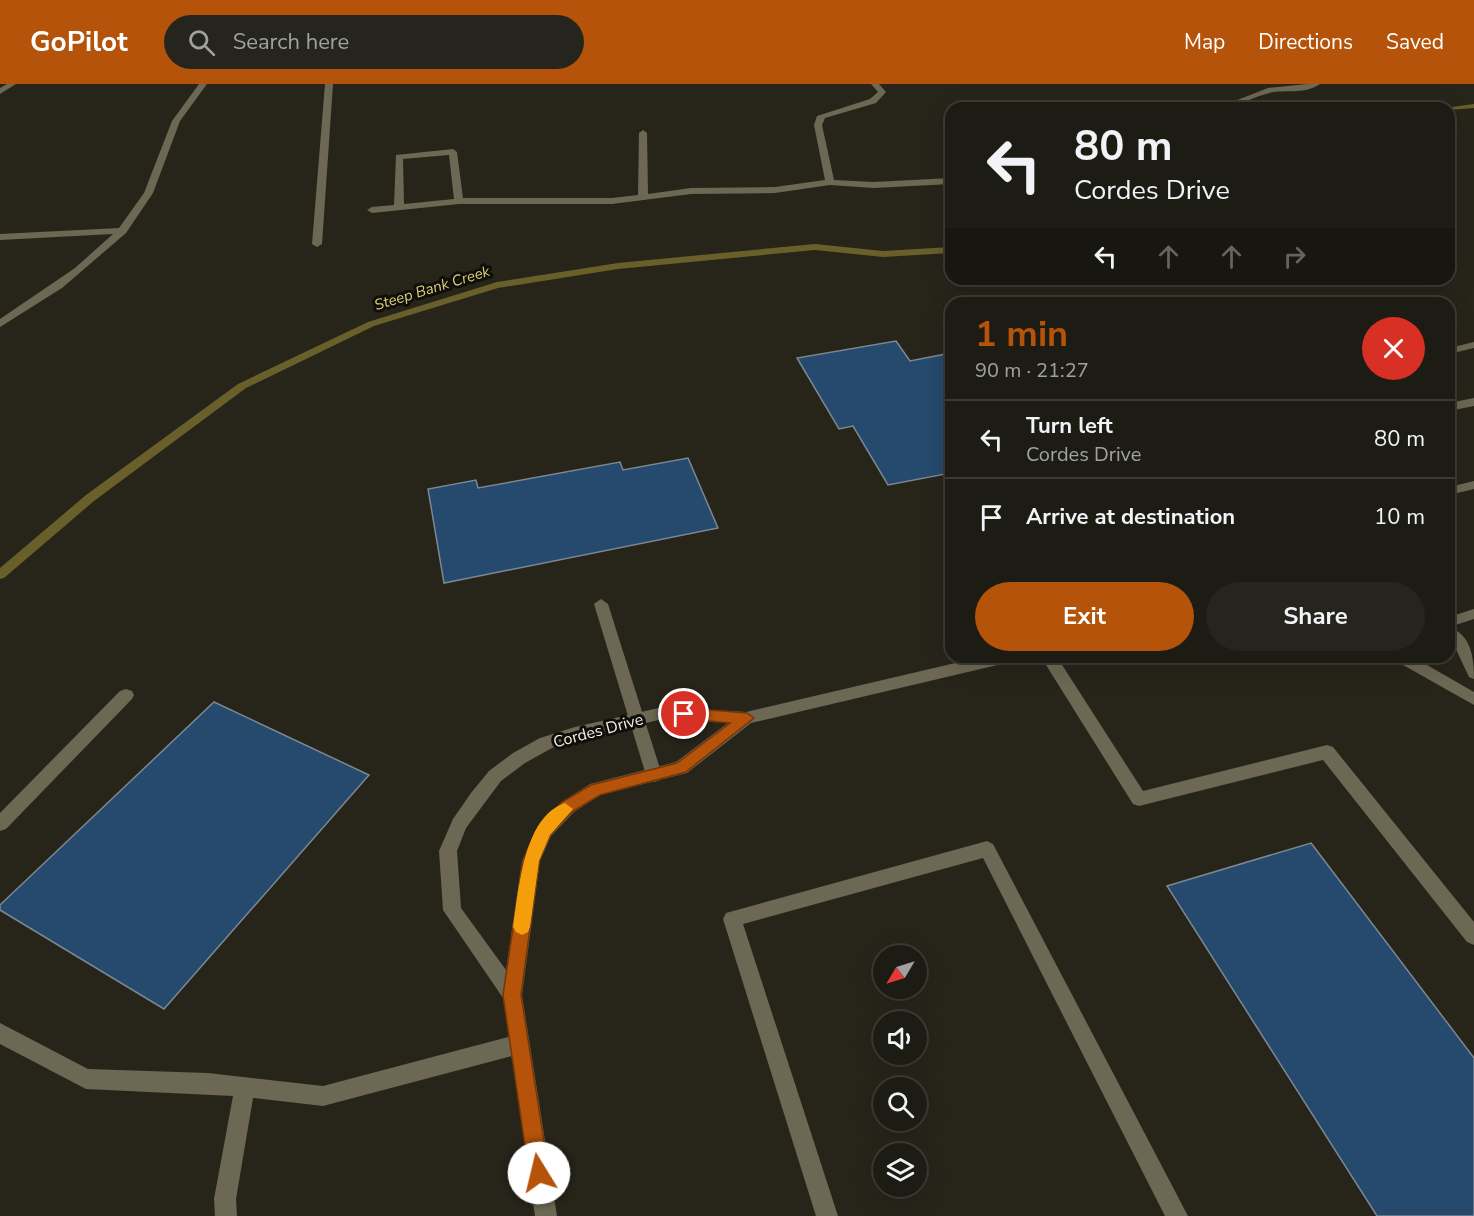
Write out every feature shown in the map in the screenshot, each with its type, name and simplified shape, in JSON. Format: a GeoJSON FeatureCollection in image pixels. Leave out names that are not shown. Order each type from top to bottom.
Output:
{"type":"FeatureCollection","features":[{"type":"Feature","properties":{"kind":"street"},"geometry":{"type":"LineString","coordinates":[[0,92],[12,84]]}},
{"type":"Feature","properties":{"kind":"street"},"geometry":{"type":"LineString","coordinates":[[317,244],[329,84]]}},
{"type":"Feature","properties":{"kind":"street"},"geometry":{"type":"LineString","coordinates":[[830,182],[818,126],[821,116],[873,101],[882,92],[875,84]]}},
{"type":"Feature","properties":{"kind":"street"},"geometry":{"type":"LineString","coordinates":[[1238,102],[1271,90],[1302,89],[1316,84]]}},
{"type":"Feature","properties":{"kind":"street"},"geometry":{"type":"LineString","coordinates":[[0,324],[66,279],[123,231],[143,204],[176,122],[204,85]]}},
{"type":"Feature","properties":{"kind":"street"},"geometry":{"type":"LineString","coordinates":[[643,133],[643,197]]}},
{"type":"Feature","properties":{"kind":"street"},"geometry":{"type":"LineString","coordinates":[[399,207],[399,157],[453,152],[459,201]]}},
{"type":"Feature","properties":{"kind":"street"},"geometry":{"type":"LineString","coordinates":[[372,210],[459,201],[612,201],[691,191],[775,190],[830,182],[874,185],[945,181]]}},
{"type":"Feature","properties":{"kind":"street"},"geometry":{"type":"LineString","coordinates":[[0,237],[123,231]]}},
{"type":"Feature","properties":{"kind":"street"},"geometry":{"type":"LineString","coordinates":[[1455,350],[1474,345]]}},
{"type":"Feature","properties":{"kind":"street"},"geometry":{"type":"LineString","coordinates":[[1455,406],[1474,402]]}},
{"type":"Feature","properties":{"kind":"street"},"geometry":{"type":"LineString","coordinates":[[1455,489],[1474,485]]}},
{"type":"Feature","properties":{"kind":"street"},"geometry":{"type":"LineString","coordinates":[[601,604],[654,775]]}},
{"type":"Feature","properties":{"kind":"street"},"geometry":{"type":"LineString","coordinates":[[1455,620],[1474,614]]}},
{"type":"Feature","properties":{"kind":"street"},"geometry":{"type":"LineString","coordinates":[[1455,638],[1461,644],[1474,673]]}},
{"type":"Feature","properties":{"kind":"street","name":"Cordes Drive"},"geometry":{"type":"LineString","coordinates":[[512,995],[452,910],[448,851],[459,824],[495,776],[519,758],[546,743],[575,733],[663,713],[747,718],[981,663]]}},
{"type":"Feature","properties":{"kind":"street"},"geometry":{"type":"LineString","coordinates":[[1053,663],[1139,799],[1327,752],[1474,936]]}},
{"type":"Feature","properties":{"kind":"street"},"geometry":{"type":"LineString","coordinates":[[1411,663],[1474,699]]}},
{"type":"Feature","properties":{"kind":"street"},"geometry":{"type":"LineString","coordinates":[[0,824],[126,694]]}},
{"type":"Feature","properties":{"kind":"street","name":"Cordes Drive"},"geometry":{"type":"LineString","coordinates":[[546,1216],[512,995],[531,861],[544,831],[568,807],[596,789],[681,768],[747,718]]}},
{"type":"Feature","properties":{"kind":"street"},"geometry":{"type":"LineString","coordinates":[[827,1216],[732,919],[987,849],[1177,1216]]}},
{"type":"Feature","properties":{"kind":"street"},"geometry":{"type":"LineString","coordinates":[[0,1033],[86,1080],[245,1087],[323,1096],[519,1044]]}},
{"type":"Feature","properties":{"kind":"street"},"geometry":{"type":"LineString","coordinates":[[226,1216],[225,1199],[245,1087]]}},
{"type":"Feature","properties":{"kind":"building"},"geometry":{"type":"Polygon","coordinates":[[[896,341],[910,361],[945,354],[945,474],[888,485],[853,426],[839,429],[797,358],[896,341]]]}},
{"type":"Feature","properties":{"kind":"building"},"geometry":{"type":"Polygon","coordinates":[[[688,458],[718,528],[444,583],[428,489],[476,480],[478,488],[620,462],[623,470],[688,458]]]}},
{"type":"Feature","properties":{"kind":"building"},"geometry":{"type":"Polygon","coordinates":[[[214,702],[369,775],[164,1009],[0,910],[0,905],[214,702]]]}},
{"type":"Feature","properties":{"kind":"building"},"geometry":{"type":"Polygon","coordinates":[[[1311,843],[1474,1058],[1474,1216],[1377,1216],[1167,886],[1311,843]]]}},
{"type":"Feature","properties":{"kind":"waterway","name":"Steep Bank Creek"},"geometry":{"type":"LineString","coordinates":[[1455,108],[1474,106]]}},
{"type":"Feature","properties":{"kind":"waterway","name":"Steep Bank Creek"},"geometry":{"type":"LineString","coordinates":[[0,575],[90,498],[242,386],[371,324],[497,285],[618,266],[815,247],[883,254],[945,250]]}},
{"type":"Feature","properties":{"kind":"slow traffic"},"geometry":{"type":"LineString","coordinates":[[522,927],[531,861],[544,831],[565,809]]}},
{"type":"Feature","properties":{"kind":"route"},"geometry":{"type":"LineString","coordinates":[[539,1173],[512,995],[531,861],[544,831],[568,807],[596,789],[681,768],[747,718],[684,714]]}}]}
